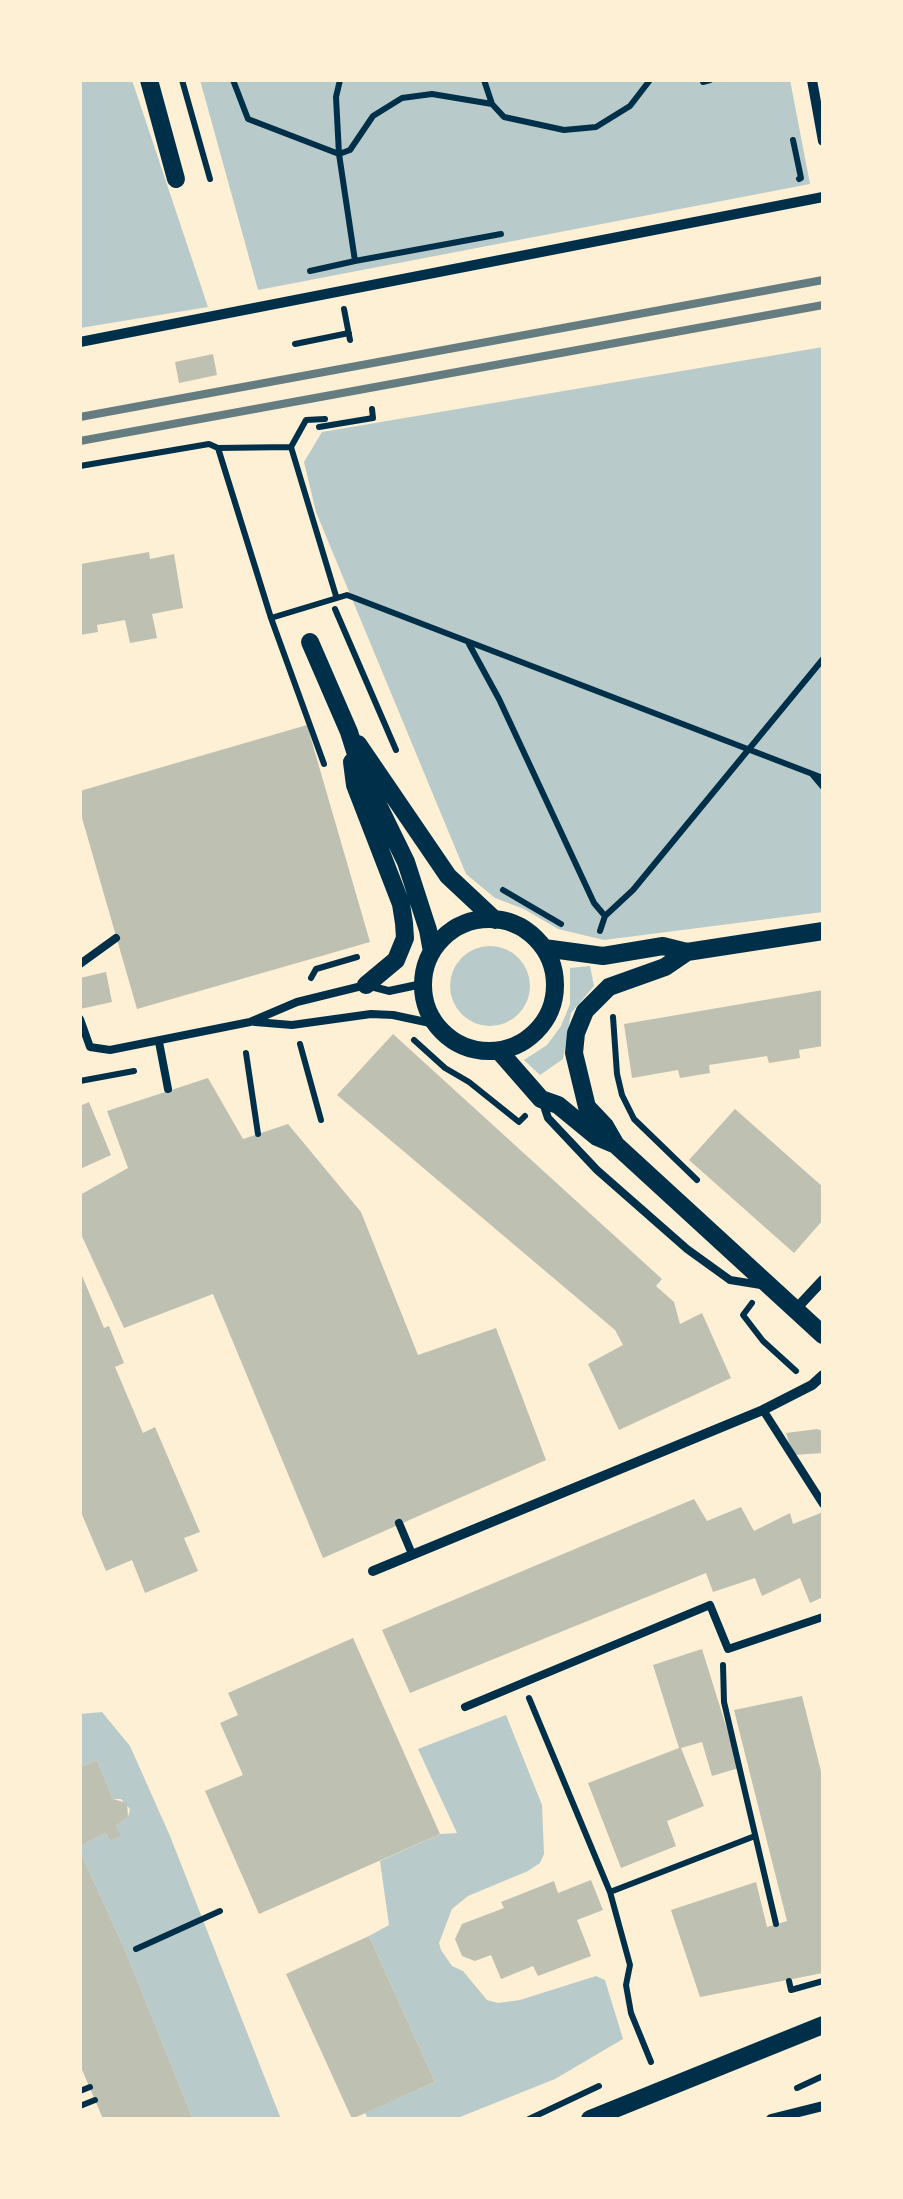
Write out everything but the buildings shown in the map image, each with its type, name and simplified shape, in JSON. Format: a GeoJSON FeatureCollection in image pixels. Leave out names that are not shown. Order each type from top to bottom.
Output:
{"type":"FeatureCollection","features":[{"type":"Feature","properties":{"kind":"street"},"geometry":{"type":"LineString","coordinates":[[149,80],[176,180]]}},
{"type":"Feature","properties":{"kind":"street"},"geometry":{"type":"LineString","coordinates":[[812,80],[823,140]]}},
{"type":"Feature","properties":{"kind":"street"},"geometry":{"type":"LineString","coordinates":[[80,342],[823,197]]}},
{"type":"Feature","properties":{"kind":"street"},"geometry":{"type":"LineString","coordinates":[[310,642],[361,770],[406,862],[432,952]]}},
{"type":"Feature","properties":{"kind":"street"},"geometry":{"type":"LineString","coordinates":[[349,732],[448,876],[495,920]]}},
{"type":"Feature","properties":{"kind":"street"},"geometry":{"type":"LineString","coordinates":[[349,732],[355,785],[396,890],[404,923],[405,938],[396,960],[366,985]]}},
{"type":"Feature","properties":{"kind":"street"},"geometry":{"type":"LineString","coordinates":[[495,920],[521,928],[544,948],[555,982],[548,1015],[532,1035],[499,1051],[462,1046],[435,1024],[422,984],[432,952],[456,928],[495,920]]}},
{"type":"Feature","properties":{"kind":"street"},"geometry":{"type":"LineString","coordinates":[[544,948],[602,956],[664,946],[687,952],[823,931]]}},
{"type":"Feature","properties":{"kind":"street"},"geometry":{"type":"LineString","coordinates":[[687,952],[664,967],[609,988],[584,1010],[574,1053],[581,1091],[587,1106],[606,1126],[616,1145],[823,1336]]}},
{"type":"Feature","properties":{"kind":"street"},"geometry":{"type":"LineString","coordinates":[[499,1051],[541,1099],[558,1105],[597,1138],[616,1145]]}},
{"type":"Feature","properties":{"kind":"street"},"geometry":{"type":"LineString","coordinates":[[795,1310],[823,1280]]}},
{"type":"Feature","properties":{"kind":"street"},"geometry":{"type":"LineString","coordinates":[[373,1571],[763,1410],[812,1385],[823,1375]]}},
{"type":"Feature","properties":{"kind":"street"},"geometry":{"type":"LineString","coordinates":[[590,2119],[823,2025]]}},
{"type":"Feature","properties":{"kind":"street"},"geometry":{"type":"LineString","coordinates":[[770,2119],[823,2106]]}},
{"type":"Feature","properties":{"kind":"lane"},"geometry":{"type":"LineString","coordinates":[[80,964],[116,938]]}},
{"type":"Feature","properties":{"kind":"lane"},"geometry":{"type":"LineString","coordinates":[[80,1019],[83,1041],[97,1050],[110,1050],[250,1022],[297,1002],[366,985],[389,991],[422,984]]}},
{"type":"Feature","properties":{"kind":"lane"},"geometry":{"type":"LineString","coordinates":[[250,1022],[292,1025],[393,1014],[435,1024]]}},
{"type":"Feature","properties":{"kind":"lane"},"geometry":{"type":"LineString","coordinates":[[159,1042],[168,1089]]}},
{"type":"Feature","properties":{"kind":"lane"},"geometry":{"type":"LineString","coordinates":[[541,1099],[548,1118],[597,1170],[687,1250],[730,1280],[766,1286]]}},
{"type":"Feature","properties":{"kind":"lane"},"geometry":{"type":"LineString","coordinates":[[763,1410],[823,1504]]}},
{"type":"Feature","properties":{"kind":"lane"},"geometry":{"type":"LineString","coordinates":[[399,1522],[412,1554]]}},
{"type":"Feature","properties":{"kind":"lane"},"geometry":{"type":"LineString","coordinates":[[465,1707],[710,1605],[728,1650],[823,1616]]}},
{"type":"Feature","properties":{"kind":"path"},"geometry":{"type":"LineString","coordinates":[[182,80],[210,179]]}},
{"type":"Feature","properties":{"kind":"path"},"geometry":{"type":"LineString","coordinates":[[233,80],[248,118],[340,154],[350,150],[373,116],[402,98],[432,94],[492,104]]}},
{"type":"Feature","properties":{"kind":"path"},"geometry":{"type":"LineString","coordinates":[[340,80],[336,96],[340,154],[355,261]]}},
{"type":"Feature","properties":{"kind":"path"},"geometry":{"type":"LineString","coordinates":[[484,80],[492,104],[504,116],[564,130],[596,127],[630,106],[650,80]]}},
{"type":"Feature","properties":{"kind":"path"},"geometry":{"type":"LineString","coordinates":[[782,182],[801,178],[793,140]]}},
{"type":"Feature","properties":{"kind":"path"},"geometry":{"type":"LineString","coordinates":[[303,273],[510,232]]}},
{"type":"Feature","properties":{"kind":"path"},"geometry":{"type":"LineString","coordinates":[[295,344],[349,337],[341,293]]}},
{"type":"Feature","properties":{"kind":"path"},"geometry":{"type":"LineString","coordinates":[[319,427],[373,418],[372,410]]}},
{"type":"Feature","properties":{"kind":"path"},"geometry":{"type":"LineString","coordinates":[[325,419],[306,420],[291,446],[336,596]]}},
{"type":"Feature","properties":{"kind":"path"},"geometry":{"type":"LineString","coordinates":[[80,466],[208,444],[218,448],[291,446]]}},
{"type":"Feature","properties":{"kind":"path"},"geometry":{"type":"LineString","coordinates":[[218,448],[271,618],[348,594],[823,778]]}},
{"type":"Feature","properties":{"kind":"path"},"geometry":{"type":"LineString","coordinates":[[335,610],[366,687],[402,760]]}},
{"type":"Feature","properties":{"kind":"path"},"geometry":{"type":"LineString","coordinates":[[469,644],[499,699],[594,904],[604,916]]}},
{"type":"Feature","properties":{"kind":"path"},"geometry":{"type":"LineString","coordinates":[[586,931],[600,932],[604,916],[633,890],[823,659]]}},
{"type":"Feature","properties":{"kind":"path"},"geometry":{"type":"LineString","coordinates":[[811,773],[823,787]]}},
{"type":"Feature","properties":{"kind":"path"},"geometry":{"type":"LineString","coordinates":[[496,886],[572,930]]}},
{"type":"Feature","properties":{"kind":"path"},"geometry":{"type":"LineString","coordinates":[[316,969],[362,955]]}},
{"type":"Feature","properties":{"kind":"path"},"geometry":{"type":"LineString","coordinates":[[613,1010],[622,1096],[634,1119],[705,1188]]}},
{"type":"Feature","properties":{"kind":"path"},"geometry":{"type":"LineString","coordinates":[[400,1033],[519,1122]]}},
{"type":"Feature","properties":{"kind":"path"},"geometry":{"type":"LineString","coordinates":[[300,1044],[321,1120]]}},
{"type":"Feature","properties":{"kind":"path"},"geometry":{"type":"LineString","coordinates":[[246,1053],[258,1134]]}},
{"type":"Feature","properties":{"kind":"path"},"geometry":{"type":"LineString","coordinates":[[80,1081],[134,1071]]}},
{"type":"Feature","properties":{"kind":"path"},"geometry":{"type":"LineString","coordinates":[[742,1315],[763,1342],[812,1385]]}},
{"type":"Feature","properties":{"kind":"path"},"geometry":{"type":"LineString","coordinates":[[728,1650],[722,1670],[724,1702],[776,1924]]}},
{"type":"Feature","properties":{"kind":"path"},"geometry":{"type":"LineString","coordinates":[[522,1683],[610,1892],[630,1965],[626,1985],[631,2013],[651,2062]]}},
{"type":"Feature","properties":{"kind":"path"},"geometry":{"type":"LineString","coordinates":[[610,1892],[755,1836]]}},
{"type":"Feature","properties":{"kind":"path"},"geometry":{"type":"LineString","coordinates":[[136,1948],[220,1911]]}},
{"type":"Feature","properties":{"kind":"path"},"geometry":{"type":"LineString","coordinates":[[789,1981],[791,1990],[823,1982]]}},
{"type":"Feature","properties":{"kind":"path"},"geometry":{"type":"LineString","coordinates":[[788,2092],[823,2076]]}},
{"type":"Feature","properties":{"kind":"path"},"geometry":{"type":"LineString","coordinates":[[528,2119],[595,2086]]}},
{"type":"Feature","properties":{"kind":"path"},"geometry":{"type":"LineString","coordinates":[[80,2092],[90,2087]]}},
{"type":"Feature","properties":{"kind":"path"},"geometry":{"type":"LineString","coordinates":[[80,2106],[95,2100]]}},
{"type":"Feature","properties":{"kind":"shaded area"},"geometry":{"type":"Polygon","coordinates":[[[80,80],[132,80],[208,307],[80,328],[80,80]]]}},
{"type":"Feature","properties":{"kind":"shaded area"},"geometry":{"type":"Polygon","coordinates":[[[200,80],[790,80],[810,184],[258,290],[200,80]]]}},
{"type":"Feature","properties":{"kind":"shaded area"},"geometry":{"type":"Polygon","coordinates":[[[823,347],[823,912],[604,940],[558,929],[495,898],[466,874],[316,512],[304,462],[322,432],[823,347]]]}},
{"type":"Feature","properties":{"kind":"shaded area"},"geometry":{"type":"Polygon","coordinates":[[[490,946],[505,949],[518,958],[527,971],[527,1001],[518,1014],[505,1023],[490,1026],[475,1023],[462,1014],[453,1001],[450,986],[453,971],[462,958],[475,949],[490,946]]]}},
{"type":"Feature","properties":{"kind":"shaded area"},"geometry":{"type":"Polygon","coordinates":[[[590,966],[594,986],[571,1013],[563,1059],[540,1075],[524,1060],[547,1045],[561,1026],[570,1004],[570,968],[590,966]]]}},
{"type":"Feature","properties":{"kind":"shaded area"},"geometry":{"type":"Polygon","coordinates":[[[102,1712],[130,1746],[170,1836],[281,2119],[193,2119],[125,1950],[80,1851],[80,1846],[106,1833],[110,1841],[120,1836],[116,1826],[128,1817],[130,1809],[121,1799],[113,1799],[97,1760],[80,1767],[80,1714],[102,1712]]]}},
{"type":"Feature","properties":{"kind":"shaded area"},"geometry":{"type":"Polygon","coordinates":[[[506,1715],[542,1805],[544,1854],[540,1863],[528,1871],[468,1896],[452,1909],[439,1943],[441,1950],[487,2000],[498,2003],[596,1976],[605,1980],[623,2039],[555,2079],[455,2119],[368,2119],[365,2113],[435,2082],[369,1936],[389,1925],[380,1861],[440,1834],[457,1833],[418,1749],[506,1715]]]}},
{"type":"Feature","properties":{"kind":"railway"},"geometry":{"type":"LineString","coordinates":[[80,417],[823,280]]}},
{"type":"Feature","properties":{"kind":"railway"},"geometry":{"type":"LineString","coordinates":[[80,441],[823,305]]}}]}
